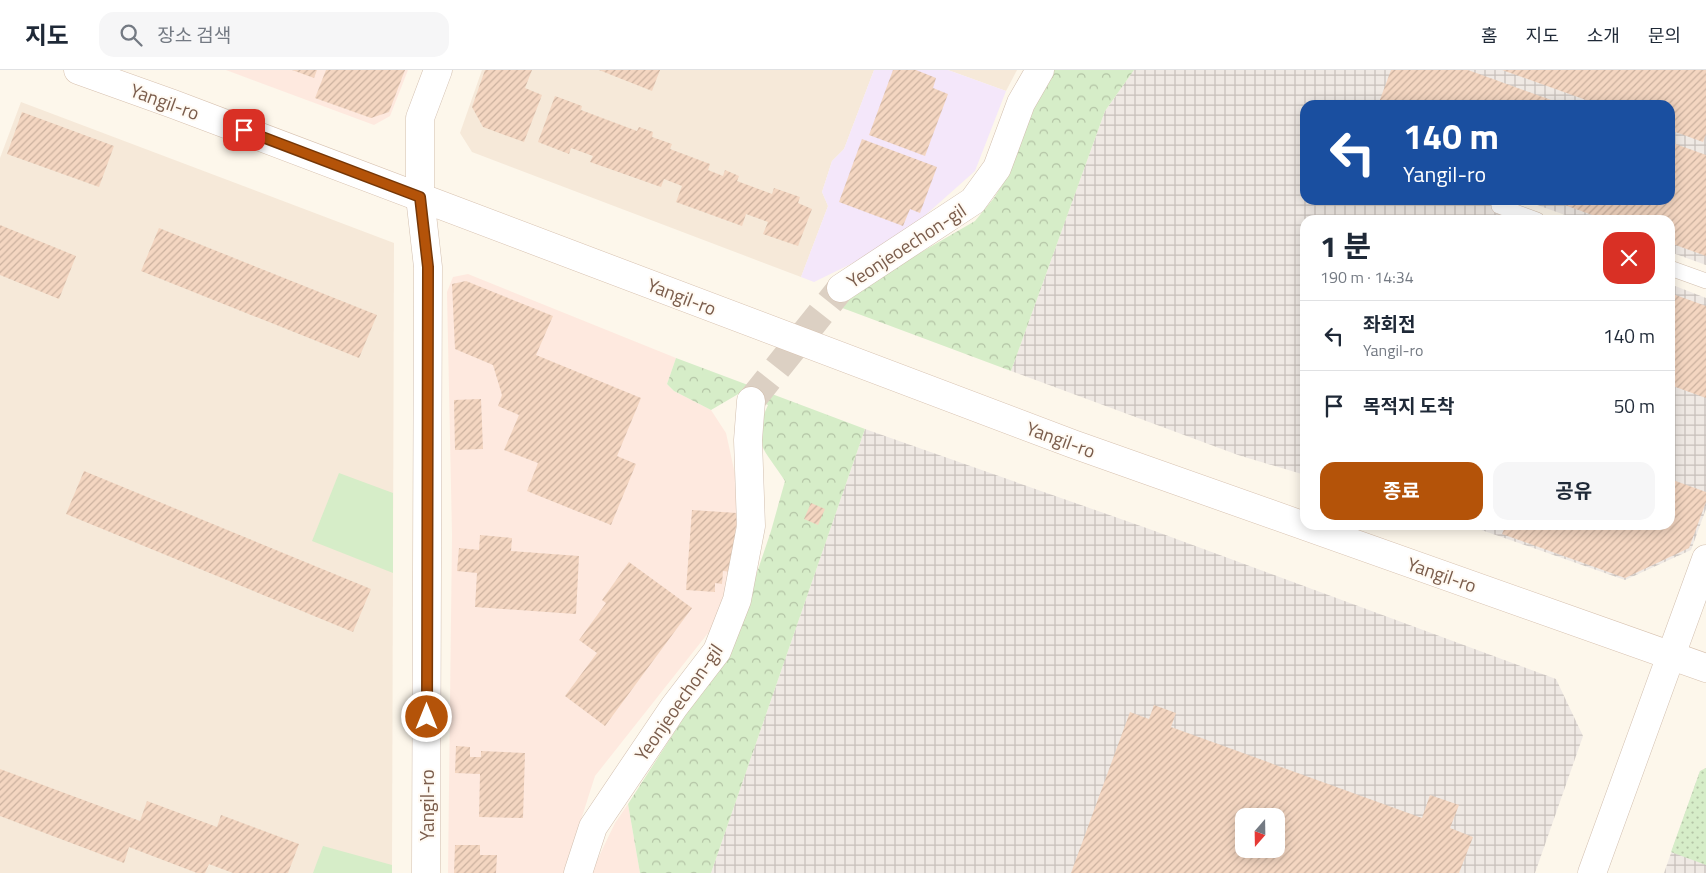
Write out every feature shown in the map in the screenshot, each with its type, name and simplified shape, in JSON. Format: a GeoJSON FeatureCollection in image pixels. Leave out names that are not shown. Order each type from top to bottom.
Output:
{"type":"FeatureCollection","features":[{"type":"Feature","properties":{"kind":"street","name":"Yangil-ro"},"geometry":{"type":"LineString","coordinates":[[78,70],[174,104],[1073,444],[1300,524]]}},
{"type":"Feature","properties":{"kind":"street"},"geometry":{"type":"LineString","coordinates":[[420,197],[420,118],[438,70]]}},
{"type":"Feature","properties":{"kind":"street","name":"Yeonjeoechon-gil"},"geometry":{"type":"LineString","coordinates":[[841,288],[973,201],[997,168],[1021,103],[1040,70]]}},
{"type":"Feature","properties":{"kind":"street","name":"Yangil-ro"},"geometry":{"type":"LineString","coordinates":[[420,197],[428,267],[426,873]]}},
{"type":"Feature","properties":{"kind":"street","name":"Yeonjeoechon-gil"},"geometry":{"type":"LineString","coordinates":[[578,873],[593,827],[674,707],[717,651],[737,600],[751,526],[748,440],[751,401]]}},
{"type":"Feature","properties":{"kind":"street","name":"Yangil-ro"},"geometry":{"type":"LineString","coordinates":[[1317,530],[1706,668]]}},
{"type":"Feature","properties":{"kind":"street"},"geometry":{"type":"LineString","coordinates":[[1592,873],[1706,559]]}},
{"type":"Feature","properties":{"kind":"lane"},"geometry":{"type":"LineString","coordinates":[[1500,206],[1524,215]]}},
{"type":"Feature","properties":{"kind":"lane"},"geometry":{"type":"LineString","coordinates":[[1675,270],[1706,281]]}},
{"type":"Feature","properties":{"kind":"shaded area"},"geometry":{"type":"Polygon","coordinates":[[[226,70],[408,70],[390,116],[374,125],[226,70]]]}},
{"type":"Feature","properties":{"kind":"shaded area"},"geometry":{"type":"Polygon","coordinates":[[[482,70],[874,70],[844,149],[832,161],[822,192],[828,206],[801,277],[472,152],[460,133],[482,70]]]}},
{"type":"Feature","properties":{"kind":"shaded area"},"geometry":{"type":"Polygon","coordinates":[[[874,70],[948,70],[1006,91],[975,171],[894,243],[814,282],[801,277],[828,206],[822,192],[832,161],[844,149],[874,70]]]}},
{"type":"Feature","properties":{"kind":"shaded area"},"geometry":{"type":"Polygon","coordinates":[[[948,70],[1017,70],[1006,91],[948,70]]]}},
{"type":"Feature","properties":{"kind":"shaded area"},"geometry":{"type":"Polygon","coordinates":[[[1134,70],[1706,70],[1706,265],[1675,254],[1675,215],[1565,215],[1537,205],[1675,205],[1675,100],[1300,100],[1300,205],[1517,205],[1514,215],[1300,215],[1300,474],[1238,455],[1011,371],[1105,111],[1134,70]]]}},
{"type":"Feature","properties":{"kind":"shaded area"},"geometry":{"type":"Polygon","coordinates":[[[21,102],[394,243],[392,873],[0,873],[0,158],[21,102]]]}},
{"type":"Feature","properties":{"kind":"shaded area"},"geometry":{"type":"Polygon","coordinates":[[[468,274],[676,358],[667,384],[674,391],[711,410],[726,433],[742,506],[736,577],[716,623],[595,776],[564,873],[448,873],[452,535],[447,292],[453,277],[468,274]]]}},
{"type":"Feature","properties":{"kind":"shaded area"},"geometry":{"type":"Polygon","coordinates":[[[1675,286],[1706,298],[1706,509],[1691,550],[1625,580],[1481,530],[1675,530],[1675,286]]]}},
{"type":"Feature","properties":{"kind":"shaded area"},"geometry":{"type":"Polygon","coordinates":[[[865,429],[1152,530],[1556,679],[1583,736],[1535,873],[711,873],[865,429]]]}},
{"type":"Feature","properties":{"kind":"shaded area"},"geometry":{"type":"Polygon","coordinates":[[[1706,768],[1706,873],[1664,873],[1700,771],[1706,768]]]}},
{"type":"Feature","properties":{"kind":"shaded area"},"geometry":{"type":"Polygon","coordinates":[[[628,804],[640,873],[591,873],[615,823],[628,804]]]}},
{"type":"Feature","properties":{"kind":"green space"},"geometry":{"type":"Polygon","coordinates":[[[1053,70],[1134,70],[1105,111],[1011,371],[837,306],[854,288],[975,221],[994,198],[1010,172],[1027,119],[1053,70]]]}},
{"type":"Feature","properties":{"kind":"green space"},"geometry":{"type":"Polygon","coordinates":[[[676,358],[865,429],[711,873],[640,873],[628,804],[735,638],[771,531],[785,481],[766,453],[760,437],[760,429],[768,405],[740,393],[711,410],[674,391],[667,384],[676,358]]]}},
{"type":"Feature","properties":{"kind":"green space"},"geometry":{"type":"Polygon","coordinates":[[[339,473],[393,493],[393,573],[312,541],[339,473]]]}},
{"type":"Feature","properties":{"kind":"green space"},"geometry":{"type":"Polygon","coordinates":[[[1706,768],[1706,865],[1671,852],[1700,771],[1706,768]]]}},
{"type":"Feature","properties":{"kind":"green space"},"geometry":{"type":"Polygon","coordinates":[[[323,846],[392,865],[392,873],[313,873],[323,846]]]}},
{"type":"Feature","properties":{"kind":"building"},"geometry":{"type":"Polygon","coordinates":[[[292,70],[317,70],[314,78],[292,70]]]}},
{"type":"Feature","properties":{"kind":"building"},"geometry":{"type":"Polygon","coordinates":[[[326,70],[405,70],[389,112],[371,118],[315,98],[326,70]]]}},
{"type":"Feature","properties":{"kind":"building"},"geometry":{"type":"Polygon","coordinates":[[[485,70],[532,70],[525,88],[542,95],[524,142],[483,127],[472,107],[485,70]]]}},
{"type":"Feature","properties":{"kind":"building"},"geometry":{"type":"Polygon","coordinates":[[[599,70],[660,70],[652,91],[599,70]]]}},
{"type":"Feature","properties":{"kind":"building"},"geometry":{"type":"Polygon","coordinates":[[[893,70],[916,70],[936,78],[933,88],[948,94],[925,156],[869,135],[893,70]]]}},
{"type":"Feature","properties":{"kind":"building"},"geometry":{"type":"Polygon","coordinates":[[[1391,70],[1468,70],[1551,100],[1380,100],[1391,70]]]}},
{"type":"Feature","properties":{"kind":"building"},"geometry":{"type":"Polygon","coordinates":[[[1502,70],[1706,70],[1706,134],[1703,142],[1675,132],[1675,100],[1586,100],[1502,70]]]}},
{"type":"Feature","properties":{"kind":"building"},"geometry":{"type":"Polygon","coordinates":[[[555,96],[582,106],[581,110],[637,131],[639,127],[653,132],[652,137],[672,144],[670,149],[710,164],[708,170],[723,176],[725,170],[739,176],[737,181],[772,194],[774,188],[800,197],[798,203],[812,209],[798,246],[763,234],[768,222],[746,214],[742,226],[676,202],[682,186],[664,179],[661,187],[590,162],[593,156],[571,148],[569,154],[538,142],[555,96]]]}},
{"type":"Feature","properties":{"kind":"building"},"geometry":{"type":"Polygon","coordinates":[[[22,112],[114,146],[99,187],[7,154],[22,112]]]}},
{"type":"Feature","properties":{"kind":"building"},"geometry":{"type":"Polygon","coordinates":[[[862,139],[937,167],[920,213],[910,209],[903,226],[839,202],[862,139]]]}},
{"type":"Feature","properties":{"kind":"building"},"geometry":{"type":"Polygon","coordinates":[[[1675,144],[1706,155],[1706,256],[1675,245],[1675,215],[1592,215],[1565,205],[1675,205],[1675,144]]]}},
{"type":"Feature","properties":{"kind":"building"},"geometry":{"type":"Polygon","coordinates":[[[0,225],[76,256],[59,299],[0,275],[0,225]]]}},
{"type":"Feature","properties":{"kind":"building"},"geometry":{"type":"Polygon","coordinates":[[[159,228],[377,315],[359,358],[141,271],[159,228]]]}},
{"type":"Feature","properties":{"kind":"building"},"geometry":{"type":"Polygon","coordinates":[[[466,281],[553,316],[536,355],[641,398],[617,456],[636,464],[611,525],[527,491],[538,463],[504,450],[519,415],[498,406],[502,395],[493,365],[455,349],[452,284],[466,281]]]}},
{"type":"Feature","properties":{"kind":"building"},"geometry":{"type":"Polygon","coordinates":[[[1675,295],[1706,306],[1706,398],[1675,387],[1675,295]]]}},
{"type":"Feature","properties":{"kind":"building"},"geometry":{"type":"Polygon","coordinates":[[[481,399],[483,449],[455,450],[454,400],[481,399]]]}},
{"type":"Feature","properties":{"kind":"building"},"geometry":{"type":"Polygon","coordinates":[[[84,471],[371,589],[353,632],[66,514],[84,471]]]}},
{"type":"Feature","properties":{"kind":"building"},"geometry":{"type":"Polygon","coordinates":[[[1675,481],[1706,492],[1706,502],[1689,548],[1625,578],[1502,534],[1504,530],[1675,530],[1675,481]]]}},
{"type":"Feature","properties":{"kind":"building"},"geometry":{"type":"Polygon","coordinates":[[[811,503],[825,509],[818,525],[804,519],[811,503]]]}},
{"type":"Feature","properties":{"kind":"building"},"geometry":{"type":"Polygon","coordinates":[[[692,510],[737,513],[732,572],[723,571],[722,584],[715,583],[715,592],[686,590],[692,510]]]}},
{"type":"Feature","properties":{"kind":"building"},"geometry":{"type":"Polygon","coordinates":[[[480,535],[512,538],[511,551],[579,556],[576,614],[475,607],[477,573],[457,571],[459,548],[479,550],[480,535]]]}},
{"type":"Feature","properties":{"kind":"building"},"geometry":{"type":"Polygon","coordinates":[[[629,562],[692,608],[605,726],[565,696],[597,653],[579,640],[606,603],[602,600],[629,562]]]}},
{"type":"Feature","properties":{"kind":"building"},"geometry":{"type":"Polygon","coordinates":[[[1154,705],[1176,713],[1171,727],[1422,818],[1430,795],[1459,805],[1450,828],[1473,837],[1459,873],[1071,873],[1130,712],[1149,719],[1154,705]]]}},
{"type":"Feature","properties":{"kind":"building"},"geometry":{"type":"Polygon","coordinates":[[[456,746],[470,747],[470,757],[481,757],[481,751],[525,753],[523,818],[479,817],[480,774],[455,773],[456,746]]]}},
{"type":"Feature","properties":{"kind":"building"},"geometry":{"type":"Polygon","coordinates":[[[0,769],[140,821],[147,801],[217,827],[221,815],[299,844],[288,873],[233,873],[209,864],[205,873],[197,873],[129,847],[124,863],[0,816],[0,769]]]}},
{"type":"Feature","properties":{"kind":"building"},"geometry":{"type":"Polygon","coordinates":[[[455,845],[480,845],[480,855],[497,855],[496,873],[454,873],[455,845]]]}},
{"type":"Feature","properties":{"kind":"tunnel"},"geometry":{"type":"LineString","coordinates":[[751,401],[841,288]]}},
{"type":"Feature","properties":{"kind":"route"},"geometry":{"type":"LineString","coordinates":[[244,130],[420,197],[428,267],[427,717]]}}]}
